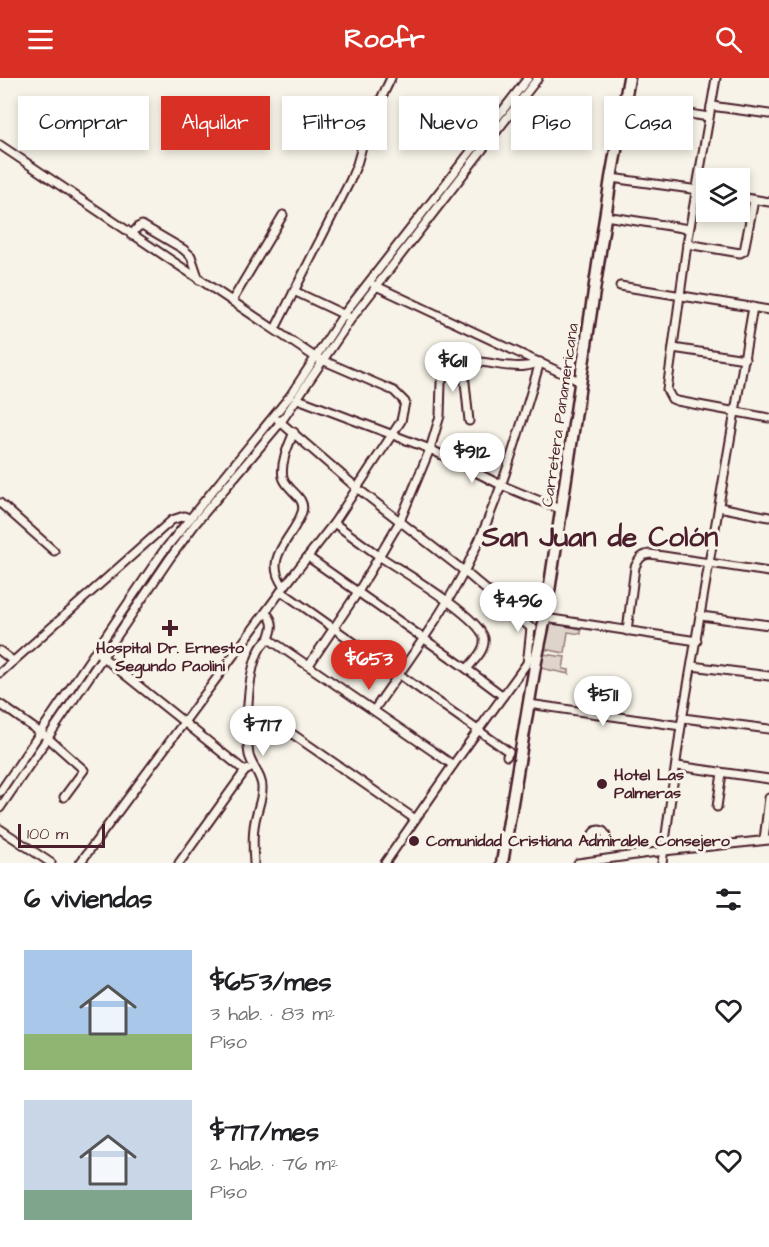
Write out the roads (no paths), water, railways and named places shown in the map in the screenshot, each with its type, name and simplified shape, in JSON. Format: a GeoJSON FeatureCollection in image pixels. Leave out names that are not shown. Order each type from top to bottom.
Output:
{"type":"FeatureCollection","features":[{"type":"Feature","properties":{"kind":"main road","name":"Carretera Panamericana"},"geometry":{"type":"LineString","coordinates":[[627,96],[630,78]]}},
{"type":"Feature","properties":{"kind":"main road","name":"Carretera Panamericana"},"geometry":{"type":"LineString","coordinates":[[502,863],[535,666],[545,622],[616,150]]}},
{"type":"Feature","properties":{"kind":"street"},"geometry":{"type":"LineString","coordinates":[[275,329],[350,181],[368,126],[391,78]]}},
{"type":"Feature","properties":{"kind":"street"},"geometry":{"type":"LineString","coordinates":[[0,792],[162,553],[274,416],[344,314],[528,78]]}},
{"type":"Feature","properties":{"kind":"street"},"geometry":{"type":"LineString","coordinates":[[0,808],[170,558],[196,523],[281,422],[351,319],[538,78]]}},
{"type":"Feature","properties":{"kind":"street"},"geometry":{"type":"LineString","coordinates":[[701,168],[716,78]]}},
{"type":"Feature","properties":{"kind":"street"},"geometry":{"type":"LineString","coordinates":[[711,106],[769,114]]}},
{"type":"Feature","properties":{"kind":"street"},"geometry":{"type":"LineString","coordinates":[[693,115],[709,117]]}},
{"type":"Feature","properties":{"kind":"street"},"geometry":{"type":"LineString","coordinates":[[0,145],[315,357],[393,391],[405,402],[401,421],[334,523],[282,589],[80,863]]}},
{"type":"Feature","properties":{"kind":"street"},"geometry":{"type":"LineString","coordinates":[[611,178],[696,190]]}},
{"type":"Feature","properties":{"kind":"street"},"geometry":{"type":"LineString","coordinates":[[696,199],[689,229],[667,384],[672,399],[769,418]]}},
{"type":"Feature","properties":{"kind":"street"},"geometry":{"type":"LineString","coordinates":[[750,199],[769,202]]}},
{"type":"Feature","properties":{"kind":"street"},"geometry":{"type":"LineString","coordinates":[[687,244],[740,253],[744,251],[754,200]]}},
{"type":"Feature","properties":{"kind":"street"},"geometry":{"type":"LineString","coordinates":[[232,301],[283,215]]}},
{"type":"Feature","properties":{"kind":"street"},"geometry":{"type":"LineString","coordinates":[[605,216],[689,229]]}},
{"type":"Feature","properties":{"kind":"street"},"geometry":{"type":"LineString","coordinates":[[131,235],[142,225],[183,249],[191,256],[199,280]]}},
{"type":"Feature","properties":{"kind":"street"},"geometry":{"type":"LineString","coordinates":[[370,282],[580,382]]}},
{"type":"Feature","properties":{"kind":"street"},"geometry":{"type":"LineString","coordinates":[[620,286],[769,310]]}},
{"type":"Feature","properties":{"kind":"street"},"geometry":{"type":"LineString","coordinates":[[294,291],[351,319]]}},
{"type":"Feature","properties":{"kind":"street"},"geometry":{"type":"LineString","coordinates":[[662,863],[682,722],[753,307]]}},
{"type":"Feature","properties":{"kind":"street"},"geometry":{"type":"LineString","coordinates":[[673,348],[745,359]]}},
{"type":"Feature","properties":{"kind":"street"},"geometry":{"type":"LineString","coordinates":[[309,665],[358,592],[400,521],[430,449],[440,416],[443,375],[452,367],[463,363],[484,361],[527,366],[540,362]]}},
{"type":"Feature","properties":{"kind":"street"},"geometry":{"type":"LineString","coordinates":[[374,710],[424,639],[464,571],[501,485],[521,429],[540,362]]}},
{"type":"Feature","properties":{"kind":"street"},"geometry":{"type":"LineString","coordinates":[[463,363],[469,421]]}},
{"type":"Feature","properties":{"kind":"street"},"geometry":{"type":"LineString","coordinates":[[298,399],[430,449],[501,485],[562,510]]}},
{"type":"Feature","properties":{"kind":"street"},"geometry":{"type":"LineString","coordinates":[[274,416],[357,488],[464,571],[531,628]]}},
{"type":"Feature","properties":{"kind":"street"},"geometry":{"type":"LineString","coordinates":[[294,432],[283,475],[286,484],[301,501],[303,509],[278,553],[277,576],[282,589],[477,732],[508,752],[507,756]]}},
{"type":"Feature","properties":{"kind":"street"},"geometry":{"type":"LineString","coordinates":[[0,503],[54,552]]}},
{"type":"Feature","properties":{"kind":"street"},"geometry":{"type":"LineString","coordinates":[[719,507],[769,517]]}},
{"type":"Feature","properties":{"kind":"street"},"geometry":{"type":"LineString","coordinates":[[0,673],[172,520],[184,516],[196,523]]}},
{"type":"Feature","properties":{"kind":"street"},"geometry":{"type":"LineString","coordinates":[[334,523],[447,601],[482,633],[484,640],[482,650],[467,669]]}},
{"type":"Feature","properties":{"kind":"street"},"geometry":{"type":"LineString","coordinates":[[627,631],[635,567],[639,558],[644,555],[709,562],[769,572]]}},
{"type":"Feature","properties":{"kind":"street"},"geometry":{"type":"LineString","coordinates":[[308,557],[503,696]]}},
{"type":"Feature","properties":{"kind":"street"},"geometry":{"type":"LineString","coordinates":[[254,863],[254,832],[262,789],[248,744],[249,694],[255,663],[273,628],[273,620],[266,613]]}},
{"type":"Feature","properties":{"kind":"street"},"geometry":{"type":"LineString","coordinates":[[701,616],[769,625]]}},
{"type":"Feature","properties":{"kind":"street"},"geometry":{"type":"LineString","coordinates":[[531,628],[545,622],[697,641]]}},
{"type":"Feature","properties":{"kind":"street"},"geometry":{"type":"LineString","coordinates":[[385,863],[527,663],[531,628]]}},
{"type":"Feature","properties":{"kind":"street"},"geometry":{"type":"LineString","coordinates":[[269,639],[453,765]]}},
{"type":"Feature","properties":{"kind":"street"},"geometry":{"type":"LineString","coordinates":[[0,651],[13,661]]}},
{"type":"Feature","properties":{"kind":"street"},"geometry":{"type":"LineString","coordinates":[[96,651],[245,771]]}},
{"type":"Feature","properties":{"kind":"street"},"geometry":{"type":"LineString","coordinates":[[528,656],[535,666]]}},
{"type":"Feature","properties":{"kind":"street"},"geometry":{"type":"LineString","coordinates":[[692,666],[769,676]]}},
{"type":"Feature","properties":{"kind":"street"},"geometry":{"type":"LineString","coordinates":[[0,704],[48,738],[84,770],[64,797]]}},
{"type":"Feature","properties":{"kind":"street"},"geometry":{"type":"LineString","coordinates":[[529,704],[682,722],[769,729]]}},
{"type":"Feature","properties":{"kind":"street"},"geometry":{"type":"LineString","coordinates":[[280,726],[415,819]]}},
{"type":"Feature","properties":{"kind":"street"},"geometry":{"type":"LineString","coordinates":[[676,766],[769,779]]}},
{"type":"Feature","properties":{"kind":"street"},"geometry":{"type":"LineString","coordinates":[[179,863],[245,771],[254,768]]}},
{"type":"Feature","properties":{"kind":"street"},"geometry":{"type":"LineString","coordinates":[[717,807],[722,773]]}},
{"type":"Feature","properties":{"kind":"street"},"geometry":{"type":"LineString","coordinates":[[578,863],[767,840],[769,798]]}},
{"type":"Feature","properties":{"kind":"street"},"geometry":{"type":"LineString","coordinates":[[0,829],[51,863]]}},
{"type":"Feature","properties":{"kind":"place","name":"Hospital Dr. Ernesto Segundo Paolini"},"geometry":{"type":"Point","coordinates":[170,628]}},
{"type":"Feature","properties":{"kind":"place","name":"Hotel Las Palmeras"},"geometry":{"type":"Point","coordinates":[602,784]}},
{"type":"Feature","properties":{"kind":"place","name":"Comunidad Cristiana Admirable Consejero"},"geometry":{"type":"Point","coordinates":[414,841]}},
{"type":"Feature","properties":{"kind":"district","name":"San Juan de Colón"},"geometry":{"type":"Point","coordinates":[600,537]}}]}
